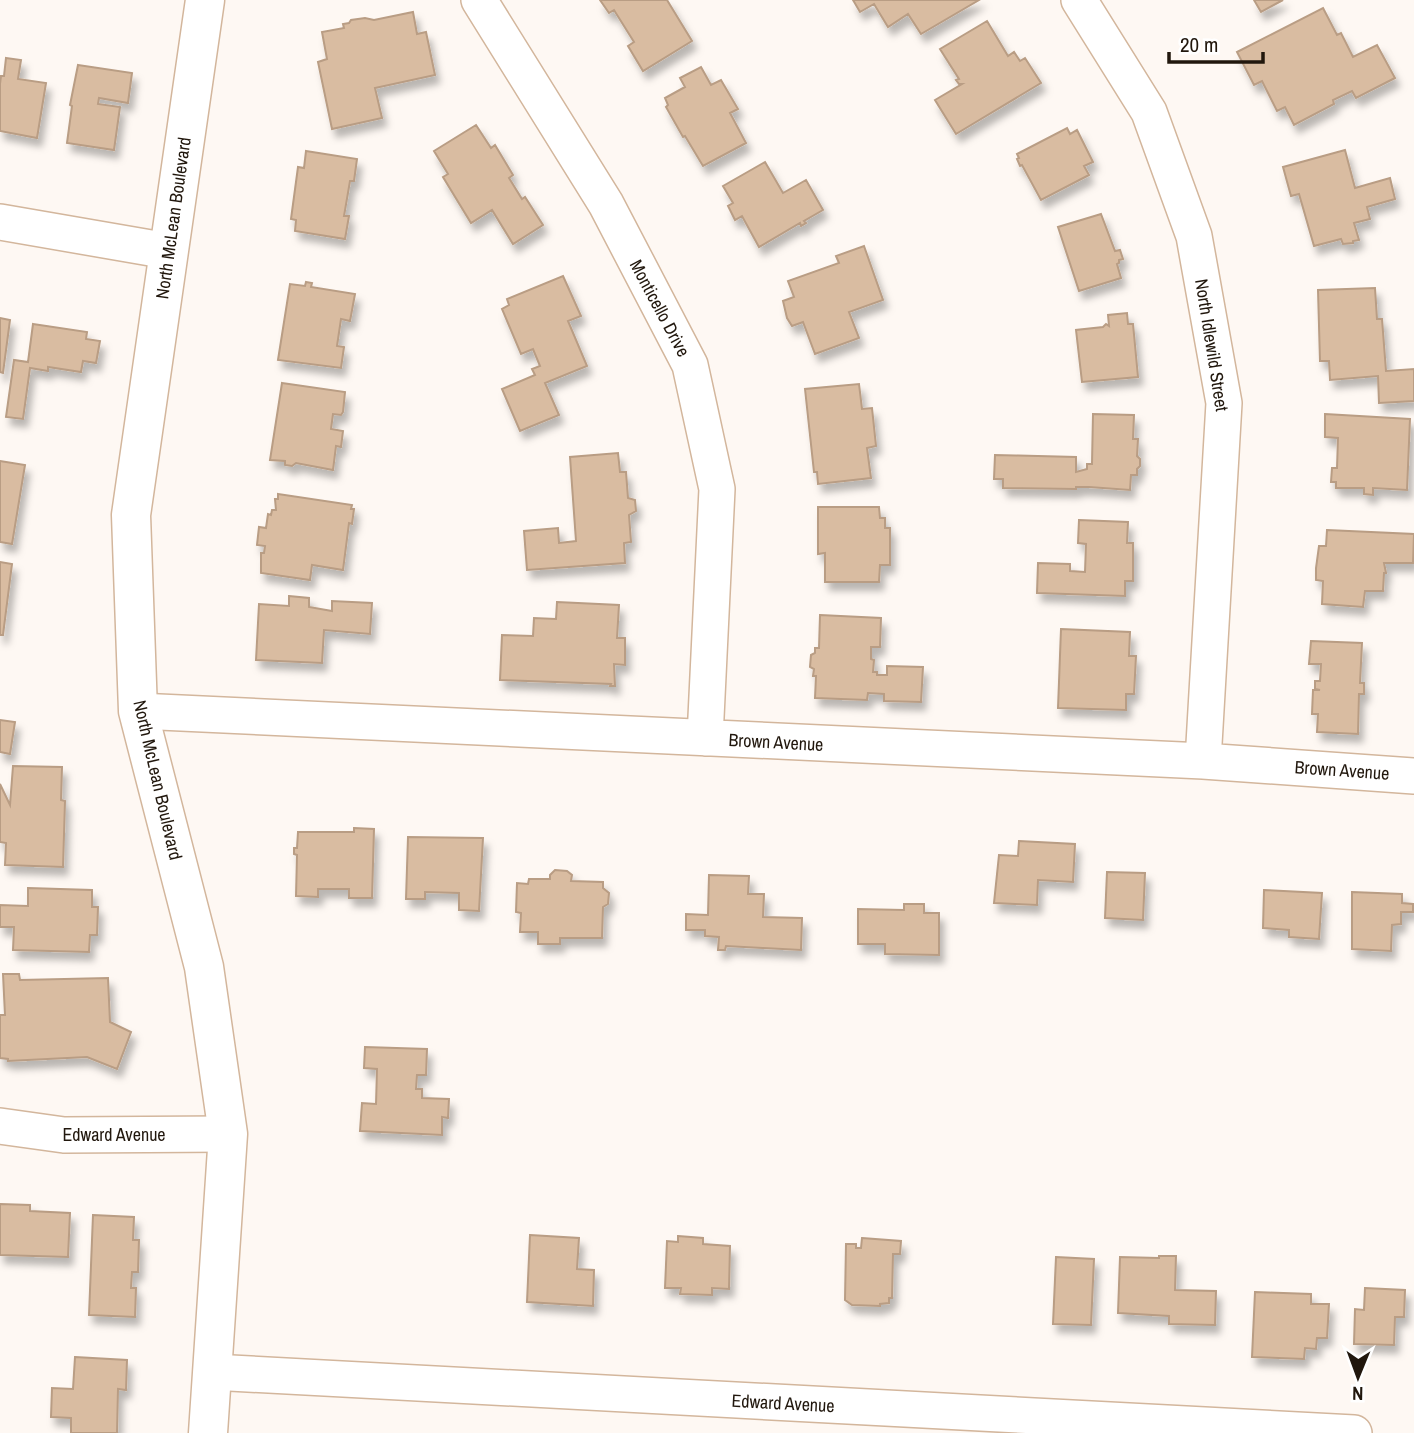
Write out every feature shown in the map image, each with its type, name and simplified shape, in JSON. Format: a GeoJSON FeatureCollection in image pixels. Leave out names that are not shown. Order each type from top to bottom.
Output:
{"type":"FeatureCollection","features":[{"type":"Feature","properties":{"kind":"main road","name":"North McLean Boulevard"},"geometry":{"type":"LineString","coordinates":[[205,0],[131,515],[138,711],[204,967],[228,1134],[208,1433]]}},
{"type":"Feature","properties":{"kind":"street","name":"Monticello Drive"},"geometry":{"type":"LineString","coordinates":[[479,0],[606,204],[690,365],[717,489],[705,738]]}},
{"type":"Feature","properties":{"kind":"street","name":"North Idlewild Street"},"geometry":{"type":"LineString","coordinates":[[1079,0],[1149,112],[1194,236],[1224,404],[1203,761]]}},
{"type":"Feature","properties":{"kind":"street"},"geometry":{"type":"LineString","coordinates":[[0,222],[168,251]]}},
{"type":"Feature","properties":{"kind":"street","name":"Brown Avenue"},"geometry":{"type":"LineString","coordinates":[[138,711],[1203,761],[1414,776]]}},
{"type":"Feature","properties":{"kind":"street","name":"Edward Avenue"},"geometry":{"type":"LineString","coordinates":[[0,1126],[64,1135],[228,1134]]}},
{"type":"Feature","properties":{"kind":"street","name":"Edward Avenue"},"geometry":{"type":"LineString","coordinates":[[212,1372],[1354,1433]]}},
{"type":"Feature","properties":{"kind":"building"},"geometry":{"type":"Polygon","coordinates":[[[600,0],[667,0],[692,41],[643,71],[628,46],[634,42],[614,10],[609,13],[600,0]]]}},
{"type":"Feature","properties":{"kind":"building"},"geometry":{"type":"Polygon","coordinates":[[[853,0],[979,0],[921,34],[908,14],[888,27],[874,4],[860,12],[853,0]]]}},
{"type":"Feature","properties":{"kind":"building"},"geometry":{"type":"Polygon","coordinates":[[[1254,0],[1283,0],[1261,12],[1254,0]]]}},
{"type":"Feature","properties":{"kind":"building"},"geometry":{"type":"Polygon","coordinates":[[[1323,8],[1337,35],[1341,33],[1353,57],[1377,45],[1395,78],[1356,98],[1352,91],[1333,100],[1334,104],[1294,125],[1285,107],[1277,111],[1262,81],[1254,85],[1237,52],[1323,8]]]}},
{"type":"Feature","properties":{"kind":"building"},"geometry":{"type":"Polygon","coordinates":[[[413,12],[417,34],[426,32],[435,75],[375,88],[382,118],[332,129],[318,62],[327,59],[322,32],[344,28],[343,24],[351,20],[374,20],[413,12]]]}},
{"type":"Feature","properties":{"kind":"building"},"geometry":{"type":"Polygon","coordinates":[[[987,21],[1008,56],[1014,52],[1020,61],[1025,58],[1041,83],[956,134],[935,100],[962,84],[956,80],[959,79],[940,49],[987,21]]]}},
{"type":"Feature","properties":{"kind":"building"},"geometry":{"type":"Polygon","coordinates":[[[6,58],[21,60],[18,79],[46,83],[37,138],[0,131],[0,84],[6,58]]]}},
{"type":"Feature","properties":{"kind":"building"},"geometry":{"type":"Polygon","coordinates":[[[78,65],[132,73],[128,103],[99,98],[98,104],[120,107],[114,150],[67,143],[70,105],[78,65]]]}},
{"type":"Feature","properties":{"kind":"building"},"geometry":{"type":"Polygon","coordinates":[[[701,67],[711,85],[721,80],[738,109],[730,113],[746,143],[703,166],[666,107],[668,105],[665,98],[685,87],[680,78],[701,67]]]}},
{"type":"Feature","properties":{"kind":"building"},"geometry":{"type":"Polygon","coordinates":[[[476,125],[491,148],[495,145],[513,175],[509,178],[543,225],[513,244],[492,210],[471,223],[443,177],[448,174],[434,151],[476,125]]]}},
{"type":"Feature","properties":{"kind":"building"},"geometry":{"type":"Polygon","coordinates":[[[1067,128],[1070,134],[1077,130],[1093,162],[1084,166],[1089,175],[1041,200],[1022,165],[1020,166],[1017,154],[1067,128]]]}},
{"type":"Feature","properties":{"kind":"building"},"geometry":{"type":"Polygon","coordinates":[[[1345,150],[1355,188],[1390,178],[1395,199],[1367,207],[1370,219],[1354,223],[1359,240],[1343,244],[1341,239],[1314,246],[1299,194],[1291,196],[1283,167],[1345,150]]]}},
{"type":"Feature","properties":{"kind":"building"},"geometry":{"type":"Polygon","coordinates":[[[306,151],[357,159],[344,216],[349,216],[345,239],[295,231],[296,220],[291,219],[298,167],[304,168],[306,151]]]}},
{"type":"Feature","properties":{"kind":"building"},"geometry":{"type":"Polygon","coordinates":[[[765,162],[783,193],[806,180],[823,210],[804,221],[806,223],[801,226],[800,223],[759,247],[742,216],[735,220],[728,206],[733,203],[723,186],[765,162]]]}},
{"type":"Feature","properties":{"kind":"building"},"geometry":{"type":"Polygon","coordinates":[[[1101,214],[1115,251],[1120,250],[1123,259],[1117,264],[1121,278],[1079,291],[1058,227],[1101,214]]]}},
{"type":"Feature","properties":{"kind":"building"},"geometry":{"type":"Polygon","coordinates":[[[864,246],[883,300],[849,312],[859,338],[815,354],[803,322],[792,326],[787,318],[783,301],[794,297],[788,281],[839,263],[836,256],[864,246]]]}},
{"type":"Feature","properties":{"kind":"building"},"geometry":{"type":"Polygon","coordinates":[[[563,276],[581,316],[568,321],[587,366],[545,383],[559,415],[520,431],[502,389],[535,375],[532,369],[540,366],[533,349],[521,354],[502,309],[509,305],[507,299],[563,276]]]}},
{"type":"Feature","properties":{"kind":"building"},"geometry":{"type":"Polygon","coordinates":[[[306,282],[312,283],[311,287],[355,294],[350,321],[341,319],[337,346],[344,347],[341,368],[278,360],[290,284],[305,286],[306,282]]]}},
{"type":"Feature","properties":{"kind":"building"},"geometry":{"type":"Polygon","coordinates":[[[1375,288],[1377,319],[1382,319],[1386,371],[1414,369],[1414,401],[1379,403],[1378,376],[1330,380],[1329,361],[1320,361],[1318,290],[1375,288]]]}},
{"type":"Feature","properties":{"kind":"building"},"geometry":{"type":"Polygon","coordinates":[[[1127,313],[1128,324],[1133,324],[1138,377],[1082,382],[1076,330],[1103,327],[1106,324],[1109,326],[1108,315],[1127,313]]]}},
{"type":"Feature","properties":{"kind":"building"},"geometry":{"type":"Polygon","coordinates":[[[0,318],[10,320],[3,373],[0,372],[0,318]]]}},
{"type":"Feature","properties":{"kind":"building"},"geometry":{"type":"Polygon","coordinates":[[[33,324],[87,332],[86,339],[100,341],[96,363],[83,361],[81,372],[48,367],[48,371],[30,368],[23,419],[6,417],[14,360],[28,362],[33,324]]]}},
{"type":"Feature","properties":{"kind":"building"},"geometry":{"type":"Polygon","coordinates":[[[282,383],[345,392],[343,412],[341,415],[333,414],[331,429],[343,431],[341,447],[336,446],[333,470],[296,463],[292,466],[285,465],[285,461],[270,460],[282,383]]]}},
{"type":"Feature","properties":{"kind":"building"},"geometry":{"type":"Polygon","coordinates":[[[859,384],[862,409],[872,408],[876,446],[867,448],[871,478],[818,484],[817,472],[814,472],[805,389],[859,384]]]}},
{"type":"Feature","properties":{"kind":"building"},"geometry":{"type":"Polygon","coordinates":[[[1093,414],[1134,415],[1133,439],[1138,439],[1137,456],[1140,466],[1137,475],[1131,475],[1130,490],[1089,487],[1003,488],[1003,479],[994,479],[995,455],[1076,457],[1076,472],[1087,469],[1087,464],[1092,464],[1093,414]]]}},
{"type":"Feature","properties":{"kind":"building"},"geometry":{"type":"Polygon","coordinates":[[[1325,414],[1410,419],[1407,490],[1373,488],[1373,495],[1364,494],[1364,488],[1336,488],[1336,482],[1331,482],[1332,468],[1337,468],[1338,438],[1325,437],[1325,414]]]}},
{"type":"Feature","properties":{"kind":"building"},"geometry":{"type":"Polygon","coordinates":[[[618,453],[620,472],[626,472],[628,498],[635,500],[636,511],[629,515],[631,542],[624,543],[625,563],[527,570],[524,531],[558,528],[559,543],[576,541],[570,457],[618,453]]]}},
{"type":"Feature","properties":{"kind":"building"},"geometry":{"type":"Polygon","coordinates":[[[0,461],[25,465],[12,544],[0,542],[0,461]]]}},
{"type":"Feature","properties":{"kind":"building"},"geometry":{"type":"Polygon","coordinates":[[[278,494],[352,505],[352,524],[349,523],[343,570],[312,565],[310,580],[261,573],[261,553],[264,553],[265,546],[257,545],[259,527],[266,528],[268,514],[271,515],[272,510],[276,510],[275,499],[278,499],[278,494]]]}},
{"type":"Feature","properties":{"kind":"building"},"geometry":{"type":"Polygon","coordinates":[[[818,507],[879,507],[880,518],[885,518],[885,528],[890,528],[890,565],[880,565],[879,582],[825,582],[825,553],[818,554],[818,507]]]}},
{"type":"Feature","properties":{"kind":"building"},"geometry":{"type":"Polygon","coordinates":[[[1079,520],[1128,522],[1127,543],[1133,543],[1133,581],[1125,581],[1125,596],[1037,593],[1038,563],[1070,564],[1070,571],[1085,572],[1086,544],[1078,543],[1079,520]]]}},
{"type":"Feature","properties":{"kind":"building"},"geometry":{"type":"Polygon","coordinates":[[[1327,530],[1414,534],[1413,563],[1384,563],[1386,573],[1383,591],[1365,591],[1363,607],[1322,604],[1323,581],[1316,580],[1316,568],[1319,546],[1326,546],[1327,530]]]}},
{"type":"Feature","properties":{"kind":"building"},"geometry":{"type":"Polygon","coordinates":[[[0,562],[12,564],[3,635],[0,635],[0,562]]]}},
{"type":"Feature","properties":{"kind":"building"},"geometry":{"type":"Polygon","coordinates":[[[289,596],[309,598],[309,607],[332,611],[332,601],[372,603],[370,634],[324,630],[322,663],[256,660],[259,604],[289,606],[289,596]]]}},
{"type":"Feature","properties":{"kind":"building"},"geometry":{"type":"Polygon","coordinates":[[[557,602],[619,605],[617,638],[625,638],[625,665],[614,664],[615,686],[500,680],[502,635],[533,636],[534,618],[556,619],[557,602]]]}},
{"type":"Feature","properties":{"kind":"building"},"geometry":{"type":"Polygon","coordinates":[[[820,615],[881,618],[880,647],[871,647],[873,672],[887,675],[887,666],[923,667],[921,702],[884,701],[884,694],[868,693],[867,700],[815,698],[816,676],[813,676],[814,669],[810,667],[811,655],[815,653],[815,648],[819,648],[820,615]]]}},
{"type":"Feature","properties":{"kind":"building"},"geometry":{"type":"Polygon","coordinates":[[[1061,629],[1130,632],[1129,656],[1136,656],[1134,694],[1126,694],[1126,710],[1058,708],[1061,629]]]}},
{"type":"Feature","properties":{"kind":"building"},"geometry":{"type":"Polygon","coordinates":[[[1311,641],[1362,643],[1360,683],[1364,683],[1364,694],[1359,694],[1358,734],[1317,732],[1318,714],[1312,714],[1313,690],[1320,690],[1315,689],[1315,681],[1320,681],[1321,664],[1309,664],[1311,641]]]}},
{"type":"Feature","properties":{"kind":"building"},"geometry":{"type":"Polygon","coordinates":[[[0,720],[15,722],[10,754],[0,752],[0,720]]]}},
{"type":"Feature","properties":{"kind":"building"},"geometry":{"type":"Polygon","coordinates":[[[13,766],[62,767],[61,800],[65,801],[63,867],[5,865],[6,843],[0,842],[0,784],[10,805],[13,766]]]}},
{"type":"Feature","properties":{"kind":"building"},"geometry":{"type":"Polygon","coordinates":[[[354,828],[374,829],[372,898],[349,898],[349,889],[318,889],[318,897],[296,896],[297,855],[294,854],[294,848],[297,848],[298,832],[354,832],[354,828]]]}},
{"type":"Feature","properties":{"kind":"building"},"geometry":{"type":"Polygon","coordinates":[[[408,837],[483,838],[479,911],[459,910],[459,893],[425,892],[425,899],[406,899],[408,837]]]}},
{"type":"Feature","properties":{"kind":"building"},"geometry":{"type":"Polygon","coordinates":[[[1019,841],[1075,844],[1073,882],[1038,880],[1037,905],[994,903],[999,855],[1018,856],[1019,841]]]}},
{"type":"Feature","properties":{"kind":"building"},"geometry":{"type":"Polygon","coordinates":[[[555,870],[567,871],[572,875],[571,881],[603,882],[603,888],[609,893],[608,904],[603,907],[602,938],[560,938],[560,944],[538,944],[538,932],[520,932],[521,913],[516,912],[517,883],[528,884],[529,879],[550,879],[555,870]]]}},
{"type":"Feature","properties":{"kind":"building"},"geometry":{"type":"Polygon","coordinates":[[[1107,872],[1145,873],[1143,920],[1105,918],[1107,872]]]}},
{"type":"Feature","properties":{"kind":"building"},"geometry":{"type":"Polygon","coordinates":[[[709,875],[749,876],[748,894],[764,894],[763,917],[802,918],[801,950],[726,946],[725,950],[718,950],[719,937],[705,936],[705,930],[686,930],[686,914],[708,915],[709,875]]]}},
{"type":"Feature","properties":{"kind":"building"},"geometry":{"type":"Polygon","coordinates":[[[28,888],[92,890],[92,907],[98,907],[97,935],[90,935],[89,952],[13,950],[14,927],[0,927],[0,905],[28,906],[28,888]]]}},
{"type":"Feature","properties":{"kind":"building"},"geometry":{"type":"Polygon","coordinates":[[[1264,890],[1322,893],[1319,939],[1289,937],[1289,930],[1263,928],[1264,890]]]}},
{"type":"Feature","properties":{"kind":"building"},"geometry":{"type":"Polygon","coordinates":[[[1352,892],[1402,894],[1402,903],[1413,904],[1413,912],[1401,912],[1401,924],[1392,925],[1391,951],[1352,949],[1352,892]]]}},
{"type":"Feature","properties":{"kind":"building"},"geometry":{"type":"Polygon","coordinates":[[[904,904],[924,904],[924,913],[939,913],[939,955],[885,954],[885,944],[858,944],[858,909],[904,910],[904,904]]]}},
{"type":"Feature","properties":{"kind":"building"},"geometry":{"type":"Polygon","coordinates":[[[3,974],[19,974],[20,980],[108,978],[110,1022],[131,1032],[117,1069],[87,1057],[8,1061],[0,1058],[0,1015],[5,1015],[3,974]]]}},
{"type":"Feature","properties":{"kind":"building"},"geometry":{"type":"Polygon","coordinates":[[[365,1047],[427,1049],[426,1075],[417,1075],[416,1089],[422,1089],[422,1098],[449,1099],[448,1118],[442,1117],[442,1135],[360,1131],[362,1103],[376,1104],[377,1069],[364,1068],[365,1047]]]}},
{"type":"Feature","properties":{"kind":"building"},"geometry":{"type":"Polygon","coordinates":[[[0,1204],[30,1205],[30,1211],[70,1213],[68,1257],[0,1255],[0,1204]]]}},
{"type":"Feature","properties":{"kind":"building"},"geometry":{"type":"Polygon","coordinates":[[[93,1215],[134,1217],[133,1240],[139,1240],[138,1272],[132,1272],[131,1288],[136,1288],[135,1317],[89,1315],[93,1215]]]}},
{"type":"Feature","properties":{"kind":"building"},"geometry":{"type":"Polygon","coordinates":[[[530,1235],[579,1238],[577,1269],[594,1270],[593,1306],[527,1302],[530,1235]]]}},
{"type":"Feature","properties":{"kind":"building"},"geometry":{"type":"Polygon","coordinates":[[[678,1236],[703,1238],[703,1244],[730,1246],[729,1289],[712,1288],[712,1295],[680,1294],[681,1288],[665,1288],[667,1241],[678,1242],[678,1236]]]}},
{"type":"Feature","properties":{"kind":"building"},"geometry":{"type":"Polygon","coordinates":[[[862,1238],[901,1241],[900,1254],[893,1254],[892,1298],[889,1298],[889,1303],[880,1306],[852,1305],[845,1300],[846,1244],[856,1244],[856,1248],[861,1248],[862,1238]]]}},
{"type":"Feature","properties":{"kind":"building"},"geometry":{"type":"Polygon","coordinates":[[[1176,1256],[1175,1290],[1216,1291],[1215,1325],[1169,1324],[1169,1316],[1118,1313],[1120,1257],[1176,1256]]]}},
{"type":"Feature","properties":{"kind":"building"},"geometry":{"type":"Polygon","coordinates":[[[1056,1257],[1094,1259],[1091,1325],[1053,1324],[1056,1257]]]}},
{"type":"Feature","properties":{"kind":"building"},"geometry":{"type":"Polygon","coordinates":[[[1365,1288],[1405,1290],[1404,1317],[1395,1317],[1394,1345],[1354,1344],[1355,1309],[1364,1310],[1365,1288]]]}},
{"type":"Feature","properties":{"kind":"building"},"geometry":{"type":"Polygon","coordinates":[[[1255,1292],[1311,1294],[1311,1304],[1329,1304],[1327,1338],[1317,1338],[1316,1349],[1305,1348],[1304,1359],[1252,1357],[1255,1292]]]}},
{"type":"Feature","properties":{"kind":"building"},"geometry":{"type":"Polygon","coordinates":[[[75,1357],[127,1360],[126,1390],[118,1389],[117,1433],[71,1433],[71,1418],[51,1417],[52,1388],[73,1389],[75,1357]]]}}]}
